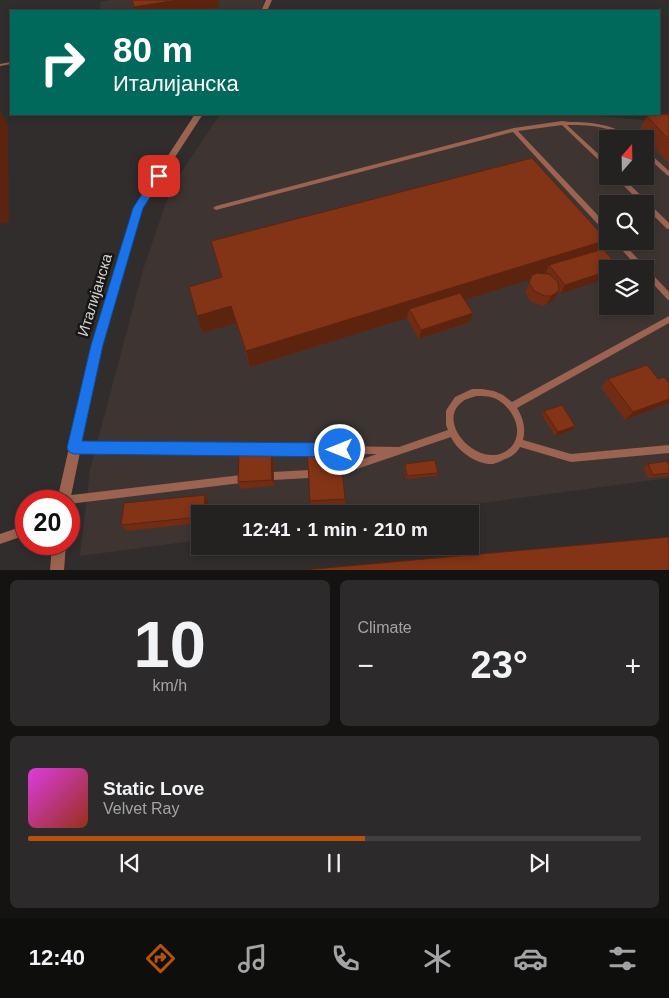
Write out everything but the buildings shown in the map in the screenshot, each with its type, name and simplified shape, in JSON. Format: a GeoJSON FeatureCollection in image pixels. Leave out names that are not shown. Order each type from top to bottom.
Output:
{"type":"FeatureCollection","features":[{"type":"Feature","properties":{"kind":"street","name":"Италијанска"},"geometry":{"type":"LineString","coordinates":[[65,490],[97,345],[138,208],[199,115]]}},
{"type":"Feature","properties":{"kind":"street"},"geometry":{"type":"LineString","coordinates":[[57,570],[58,555]]}},
{"type":"Feature","properties":{"kind":"lane"},"geometry":{"type":"LineString","coordinates":[[562,123],[599,158]]}},
{"type":"Feature","properties":{"kind":"lane"},"geometry":{"type":"LineString","coordinates":[[216,208],[514,130],[562,123],[591,125],[614,130]]}},
{"type":"Feature","properties":{"kind":"lane"},"geometry":{"type":"LineString","coordinates":[[514,130],[599,221]]}},
{"type":"Feature","properties":{"kind":"lane"},"geometry":{"type":"LineString","coordinates":[[654,160],[669,174]]}},
{"type":"Feature","properties":{"kind":"lane"},"geometry":{"type":"LineString","coordinates":[[626,185],[669,227]]}},
{"type":"Feature","properties":{"kind":"lane"},"geometry":{"type":"LineString","coordinates":[[625,250],[635,260]]}},
{"type":"Feature","properties":{"kind":"lane"},"geometry":{"type":"LineString","coordinates":[[654,281],[669,297]]}},
{"type":"Feature","properties":{"kind":"lane"},"geometry":{"type":"LineString","coordinates":[[512,406],[669,319]]}},
{"type":"Feature","properties":{"kind":"lane"},"geometry":{"type":"LineString","coordinates":[[475,392],[494,394],[512,406],[521,424],[522,434],[514,450],[506,456],[485,458],[465,450],[452,433],[449,424],[449,414],[458,399],[466,394],[475,392]]}},
{"type":"Feature","properties":{"kind":"lane"},"geometry":{"type":"LineString","coordinates":[[342,470],[452,433]]}},
{"type":"Feature","properties":{"kind":"lane"},"geometry":{"type":"LineString","coordinates":[[519,443],[571,458],[669,449]]}},
{"type":"Feature","properties":{"kind":"lane"},"geometry":{"type":"LineString","coordinates":[[74,448],[397,450]]}},
{"type":"Feature","properties":{"kind":"lane"},"geometry":{"type":"LineString","coordinates":[[273,476],[309,474]]}},
{"type":"Feature","properties":{"kind":"lane"},"geometry":{"type":"LineString","coordinates":[[80,498],[241,479]]}},
{"type":"Feature","properties":{"kind":"lane"},"geometry":{"type":"LineString","coordinates":[[0,539],[15,534]]}},
{"type":"Feature","properties":{"kind":"shaded area"},"geometry":{"type":"Polygon","coordinates":[[[111,0],[265,0],[260,10],[101,10],[100,2],[111,0]]]}},
{"type":"Feature","properties":{"kind":"shaded area"},"geometry":{"type":"Polygon","coordinates":[[[219,115],[588,115],[663,122],[669,128],[669,478],[467,505],[191,505],[191,541],[80,556],[90,470],[143,270],[171,188],[219,115]]]}},
{"type":"Feature","properties":{"kind":"route"},"geometry":{"type":"LineString","coordinates":[[159,176],[138,208],[97,345],[74,448],[340,450]]}}]}
